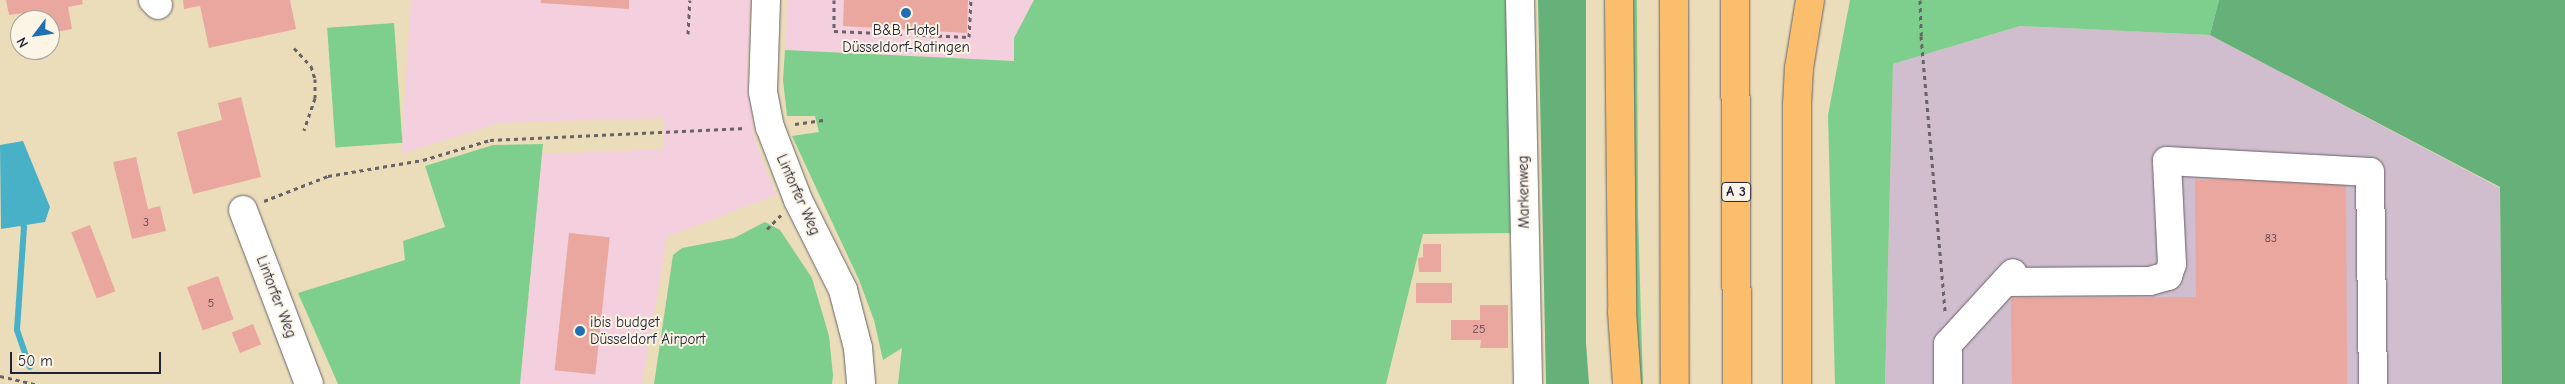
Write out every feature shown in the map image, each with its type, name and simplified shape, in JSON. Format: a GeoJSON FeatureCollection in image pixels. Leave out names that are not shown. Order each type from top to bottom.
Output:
{"type":"FeatureCollection","features":[{"type":"Feature","properties":{"kind":"highway"},"geometry":{"type":"LineString","coordinates":[[1619,0],[1622,312],[1627,384]]}},
{"type":"Feature","properties":{"kind":"highway"},"geometry":{"type":"LineString","coordinates":[[1674,0],[1676,384]]}},
{"type":"Feature","properties":{"kind":"highway","name":"A 3"},"geometry":{"type":"LineString","coordinates":[[1735,0],[1737,384]]}},
{"type":"Feature","properties":{"kind":"highway"},"geometry":{"type":"LineString","coordinates":[[1792,0],[1788,47],[1797,105]]}},
{"type":"Feature","properties":{"kind":"highway"},"geometry":{"type":"LineString","coordinates":[[1797,384],[1797,105],[1800,60],[1810,0]]}},
{"type":"Feature","properties":{"kind":"street","name":"Lintorfer Weg"},"geometry":{"type":"LineString","coordinates":[[766,0],[763,92],[770,127],[798,200],[843,290],[858,348],[862,384]]}},
{"type":"Feature","properties":{"kind":"street","name":"Markenweg"},"geometry":{"type":"LineString","coordinates":[[1520,0],[1528,384]]}},
{"type":"Feature","properties":{"kind":"street"},"geometry":{"type":"LineString","coordinates":[[1948,384],[1948,344],[2009,278],[2150,281],[2168,276],[2172,264],[2167,161],[2370,172],[2373,384]]}},
{"type":"Feature","properties":{"kind":"street","name":"Lintorfer Weg"},"geometry":{"type":"LineString","coordinates":[[243,210],[309,384]]}},
{"type":"Feature","properties":{"kind":"path"},"geometry":{"type":"LineString","coordinates":[[688,34],[690,0]]}},
{"type":"Feature","properties":{"kind":"path"},"geometry":{"type":"LineString","coordinates":[[834,0],[834,32],[969,37],[971,0]]}},
{"type":"Feature","properties":{"kind":"path"},"geometry":{"type":"LineString","coordinates":[[1920,0],[1921,36],[1948,344]]}},
{"type":"Feature","properties":{"kind":"path"},"geometry":{"type":"LineString","coordinates":[[294,48],[310,66],[315,79],[315,98],[304,130]]}},
{"type":"Feature","properties":{"kind":"path"},"geometry":{"type":"LineString","coordinates":[[243,210],[328,176],[423,160],[490,140],[770,127],[825,120]]}},
{"type":"Feature","properties":{"kind":"path"},"geometry":{"type":"LineString","coordinates":[[0,376],[35,384]]}},
{"type":"Feature","properties":{"kind":"shaded area"},"geometry":{"type":"Polygon","coordinates":[[[411,0],[751,0],[747,72],[755,141],[776,195],[667,237],[642,384],[520,384],[542,154],[663,149],[663,118],[499,123],[401,154],[411,0]]]}},
{"type":"Feature","properties":{"kind":"shaded area"},"geometry":{"type":"Polygon","coordinates":[[[787,0],[1034,0],[1014,38],[1014,61],[785,50],[787,0]]]}},
{"type":"Feature","properties":{"kind":"shaded area"},"geometry":{"type":"Polygon","coordinates":[[[2020,26],[2210,35],[2500,188],[2502,384],[1885,384],[1893,64],[2020,26]]]}},
{"type":"Feature","properties":{"kind":"green space"},"geometry":{"type":"Polygon","coordinates":[[[1034,0],[1508,0],[1513,233],[1423,234],[1386,384],[898,384],[902,348],[883,360],[874,320],[859,280],[792,136],[819,132],[815,116],[787,116],[783,80],[785,50],[1014,61],[1014,38],[1034,0]]]}},
{"type":"Feature","properties":{"kind":"green space"},"geometry":{"type":"Polygon","coordinates":[[[1538,0],[1586,0],[1586,343],[1589,384],[1546,384],[1538,0]]]}},
{"type":"Feature","properties":{"kind":"green space"},"geometry":{"type":"Polygon","coordinates":[[[1625,0],[1637,0],[1638,215],[1643,384],[1634,384],[1625,0]]]}},
{"type":"Feature","properties":{"kind":"green space"},"geometry":{"type":"Polygon","coordinates":[[[1850,0],[2219,0],[2210,35],[2020,26],[1893,64],[1885,384],[1835,384],[1828,115],[1850,0]]]}},
{"type":"Feature","properties":{"kind":"green space"},"geometry":{"type":"Polygon","coordinates":[[[2219,0],[2565,0],[2565,384],[2502,384],[2500,187],[2210,35],[2219,0]]]}},
{"type":"Feature","properties":{"kind":"green space"},"geometry":{"type":"Polygon","coordinates":[[[394,23],[402,143],[336,147],[327,28],[394,23]]]}},
{"type":"Feature","properties":{"kind":"green space"},"geometry":{"type":"Polygon","coordinates":[[[543,144],[520,384],[338,384],[298,293],[405,260],[403,241],[445,227],[425,166],[493,145],[543,144]]]}},
{"type":"Feature","properties":{"kind":"green space"},"geometry":{"type":"Polygon","coordinates":[[[765,222],[780,230],[812,278],[829,336],[833,375],[832,384],[654,384],[673,255],[682,248],[734,238],[765,222]]]}},
{"type":"Feature","properties":{"kind":"water"},"geometry":{"type":"Polygon","coordinates":[[[23,141],[50,207],[45,222],[1,229],[0,145],[23,141]]]}},
{"type":"Feature","properties":{"kind":"building"},"geometry":{"type":"Polygon","coordinates":[[[6,0],[82,0],[83,4],[68,7],[72,29],[60,31],[60,10],[10,10],[9,15],[6,0]]]}},
{"type":"Feature","properties":{"kind":"building"},"geometry":{"type":"Polygon","coordinates":[[[183,0],[290,0],[296,29],[209,48],[200,6],[184,9],[183,0]]]}},
{"type":"Feature","properties":{"kind":"building"},"geometry":{"type":"Polygon","coordinates":[[[541,0],[629,0],[629,9],[541,3],[541,0]]]}},
{"type":"Feature","properties":{"kind":"building","name":"B&B Hotel Düsseldorf-Ratingen"},"geometry":{"type":"Polygon","coordinates":[[[844,0],[968,0],[967,33],[843,26],[844,0]]]}},
{"type":"Feature","properties":{"kind":"building"},"geometry":{"type":"Polygon","coordinates":[[[241,97],[261,177],[193,194],[177,132],[222,120],[218,103],[241,97]]]}},
{"type":"Feature","properties":{"kind":"building"},"geometry":{"type":"Polygon","coordinates":[[[136,157],[148,209],[160,206],[166,231],[132,239],[113,162],[136,157]]]}},
{"type":"Feature","properties":{"kind":"building"},"geometry":{"type":"Polygon","coordinates":[[[2195,180],[2346,180],[2347,384],[2012,384],[2011,298],[2196,297],[2195,180]]]}},
{"type":"Feature","properties":{"kind":"building"},"geometry":{"type":"Polygon","coordinates":[[[90,225],[115,291],[97,298],[71,232],[90,225]]]}},
{"type":"Feature","properties":{"kind":"building","name":"ibis budget Düsseldorf Airport"},"geometry":{"type":"Polygon","coordinates":[[[569,233],[610,237],[595,375],[555,370],[569,233]]]}},
{"type":"Feature","properties":{"kind":"building"},"geometry":{"type":"Polygon","coordinates":[[[1423,244],[1441,244],[1441,272],[1419,272],[1418,258],[1423,257],[1423,244]]]}},
{"type":"Feature","properties":{"kind":"building"},"geometry":{"type":"Polygon","coordinates":[[[218,276],[234,319],[203,331],[187,287],[218,276]]]}},
{"type":"Feature","properties":{"kind":"building"},"geometry":{"type":"Polygon","coordinates":[[[1416,283],[1452,283],[1452,303],[1416,303],[1416,283]]]}},
{"type":"Feature","properties":{"kind":"building"},"geometry":{"type":"Polygon","coordinates":[[[1480,305],[1508,305],[1508,348],[1480,348],[1481,340],[1451,340],[1451,320],[1480,320],[1480,305]]]}},
{"type":"Feature","properties":{"kind":"building"},"geometry":{"type":"Polygon","coordinates":[[[253,324],[261,344],[240,353],[232,333],[253,324]]]}},
{"type":"Feature","properties":{"kind":"waterway"},"geometry":{"type":"LineString","coordinates":[[21,221],[24,227],[17,330],[30,367]]}},
{"type":"Feature","properties":{"kind":"place","name":"B&B Hotel Düsseldorf-Ratingen"},"geometry":{"type":"Point","coordinates":[906,13]}},
{"type":"Feature","properties":{"kind":"place","name":"ibis budget Düsseldorf Airport"},"geometry":{"type":"Point","coordinates":[580,331]}}]}
